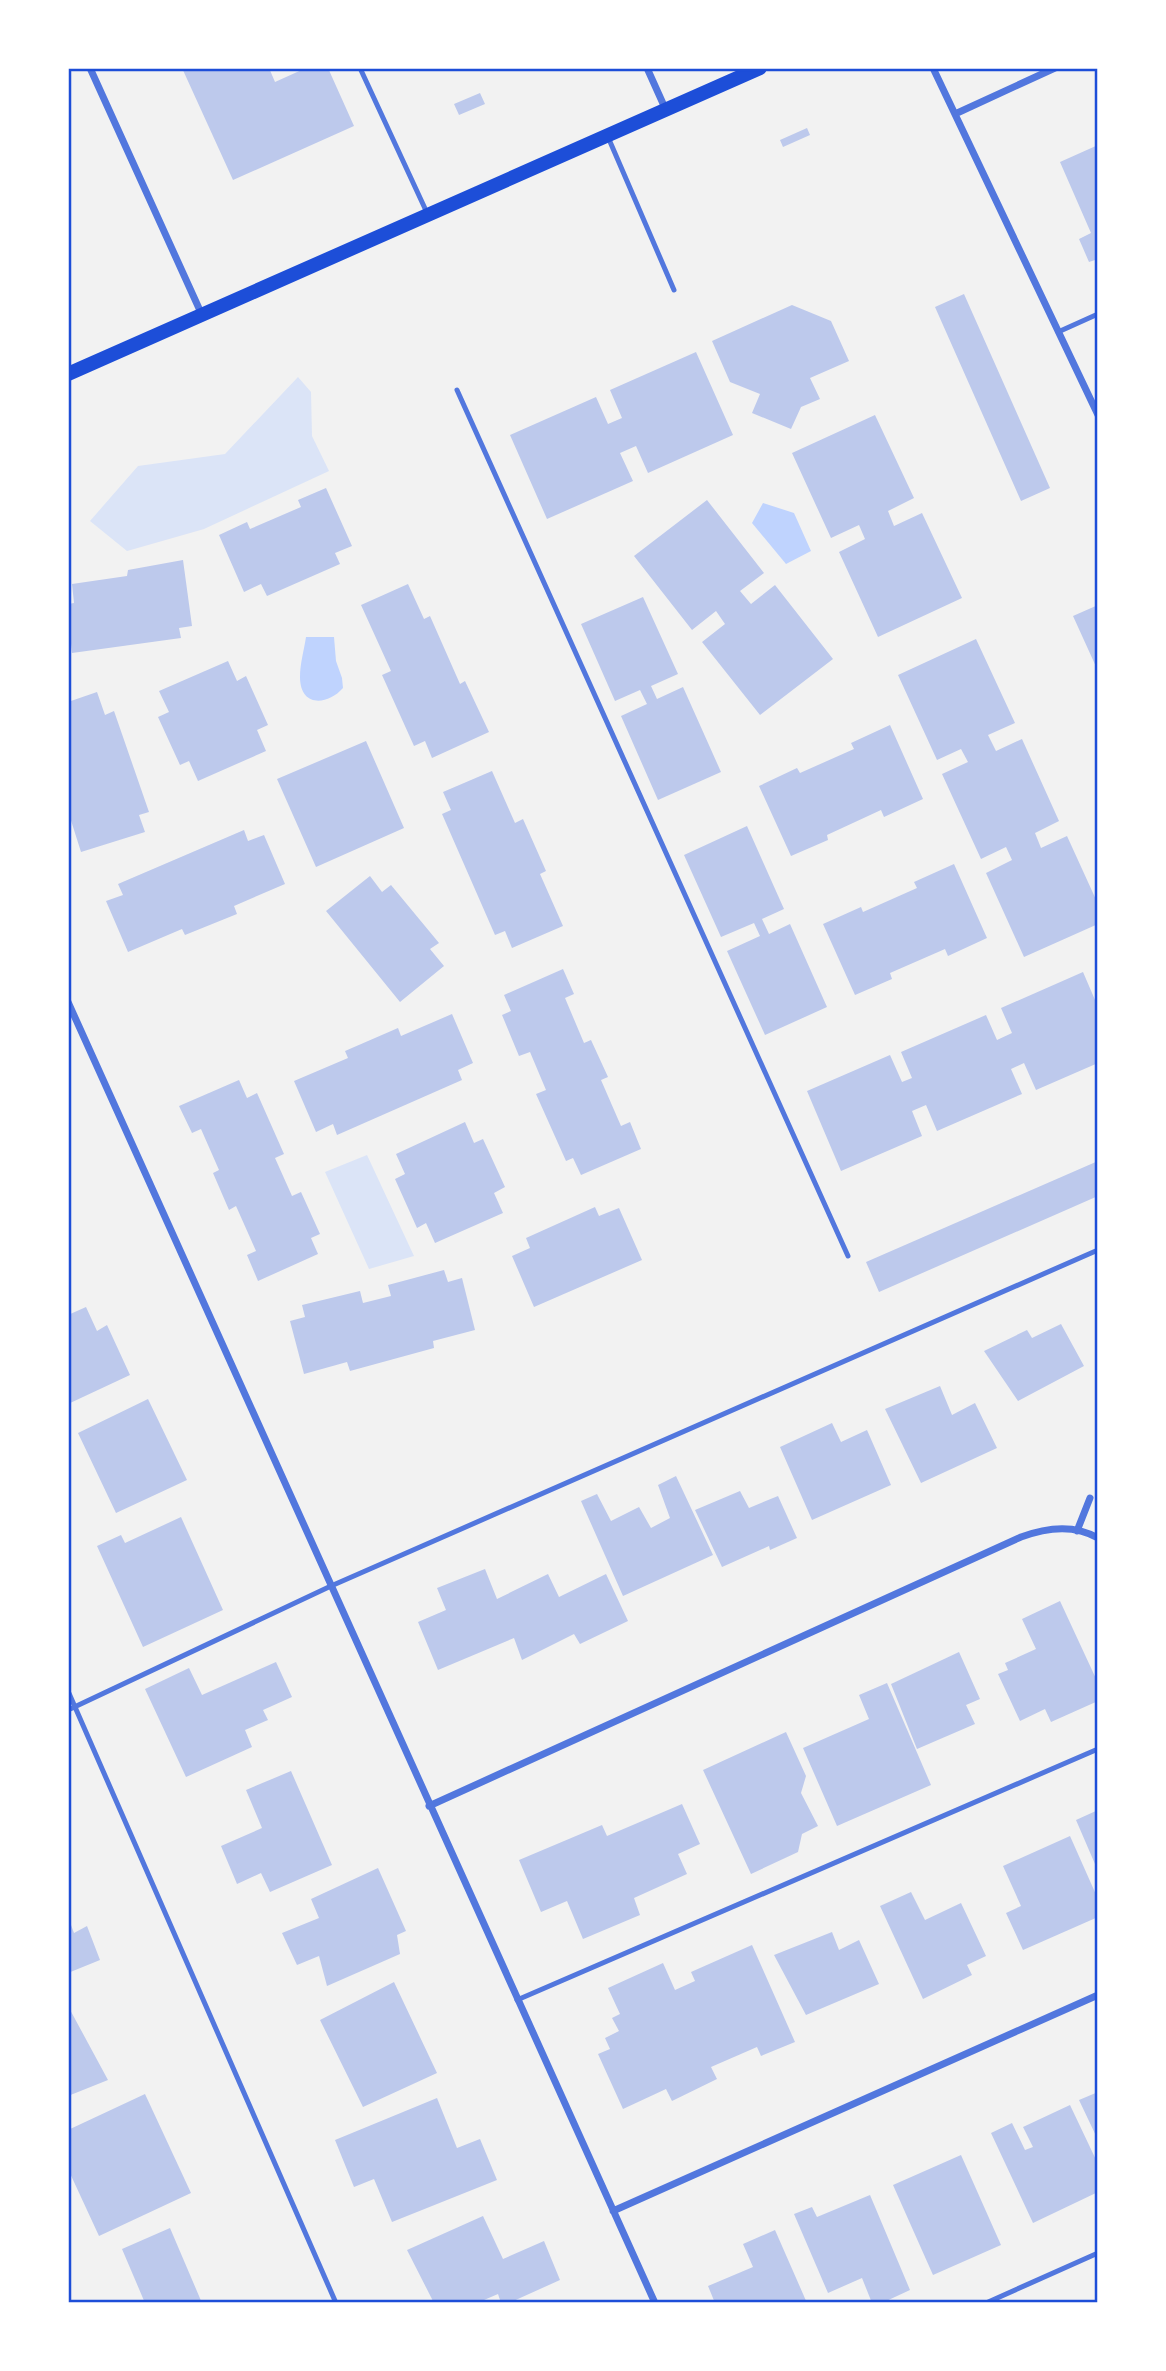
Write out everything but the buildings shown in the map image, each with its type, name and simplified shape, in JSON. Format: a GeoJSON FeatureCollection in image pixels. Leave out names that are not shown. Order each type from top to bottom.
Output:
{"type":"FeatureCollection","features":[{"type":"Feature","properties":{"kind":"main road"},"geometry":{"type":"LineString","coordinates":[[68,374],[760,68]]}},
{"type":"Feature","properties":{"kind":"street"},"geometry":{"type":"LineString","coordinates":[[90,68],[202,315]]}},
{"type":"Feature","properties":{"kind":"street"},"geometry":{"type":"LineString","coordinates":[[648,68],[666,108]]}},
{"type":"Feature","properties":{"kind":"street"},"geometry":{"type":"LineString","coordinates":[[933,68],[1098,415]]}},
{"type":"Feature","properties":{"kind":"street"},"geometry":{"type":"LineString","coordinates":[[955,114],[1055,68]]}},
{"type":"Feature","properties":{"kind":"street"},"geometry":{"type":"LineString","coordinates":[[68,1002],[654,2303]]}},
{"type":"Feature","properties":{"kind":"street"},"geometry":{"type":"LineString","coordinates":[[1077,1531],[1090,1498]]}},
{"type":"Feature","properties":{"kind":"street"},"geometry":{"type":"LineString","coordinates":[[429,1806],[1021,1537],[1044,1529],[1077,1531],[1098,1538]]}},
{"type":"Feature","properties":{"kind":"street"},"geometry":{"type":"LineString","coordinates":[[613,2211],[1098,1995]]}},
{"type":"Feature","properties":{"kind":"lane"},"geometry":{"type":"LineString","coordinates":[[359,68],[428,215]]}},
{"type":"Feature","properties":{"kind":"lane"},"geometry":{"type":"LineString","coordinates":[[607,134],[674,290]]}},
{"type":"Feature","properties":{"kind":"lane"},"geometry":{"type":"LineString","coordinates":[[1058,332],[1098,314]]}},
{"type":"Feature","properties":{"kind":"lane"},"geometry":{"type":"LineString","coordinates":[[457,390],[848,1256]]}},
{"type":"Feature","properties":{"kind":"lane"},"geometry":{"type":"LineString","coordinates":[[68,1710],[331,1586],[1098,1250]]}},
{"type":"Feature","properties":{"kind":"lane"},"geometry":{"type":"LineString","coordinates":[[68,1691],[336,2303]]}},
{"type":"Feature","properties":{"kind":"lane"},"geometry":{"type":"LineString","coordinates":[[517,2000],[1098,1749]]}},
{"type":"Feature","properties":{"kind":"lane"},"geometry":{"type":"LineString","coordinates":[[986,2303],[1098,2253]]}},
{"type":"Feature","properties":{"kind":"shaded area"},"geometry":{"type":"Polygon","coordinates":[[[298,377],[311,392],[312,436],[329,471],[204,529],[127,551],[90,521],[138,466],[225,454],[298,377]]]}},
{"type":"Feature","properties":{"kind":"shaded area"},"geometry":{"type":"Polygon","coordinates":[[[367,1155],[414,1256],[369,1269],[325,1172],[367,1155]]]}},
{"type":"Feature","properties":{"kind":"water"},"geometry":{"type":"Polygon","coordinates":[[[763,503],[794,513],[811,551],[786,564],[752,523],[763,503]]]}},
{"type":"Feature","properties":{"kind":"water"},"geometry":{"type":"Polygon","coordinates":[[[306,637],[334,637],[336,661],[343,688],[330,698],[309,698],[301,687],[306,637]]]}}]}
